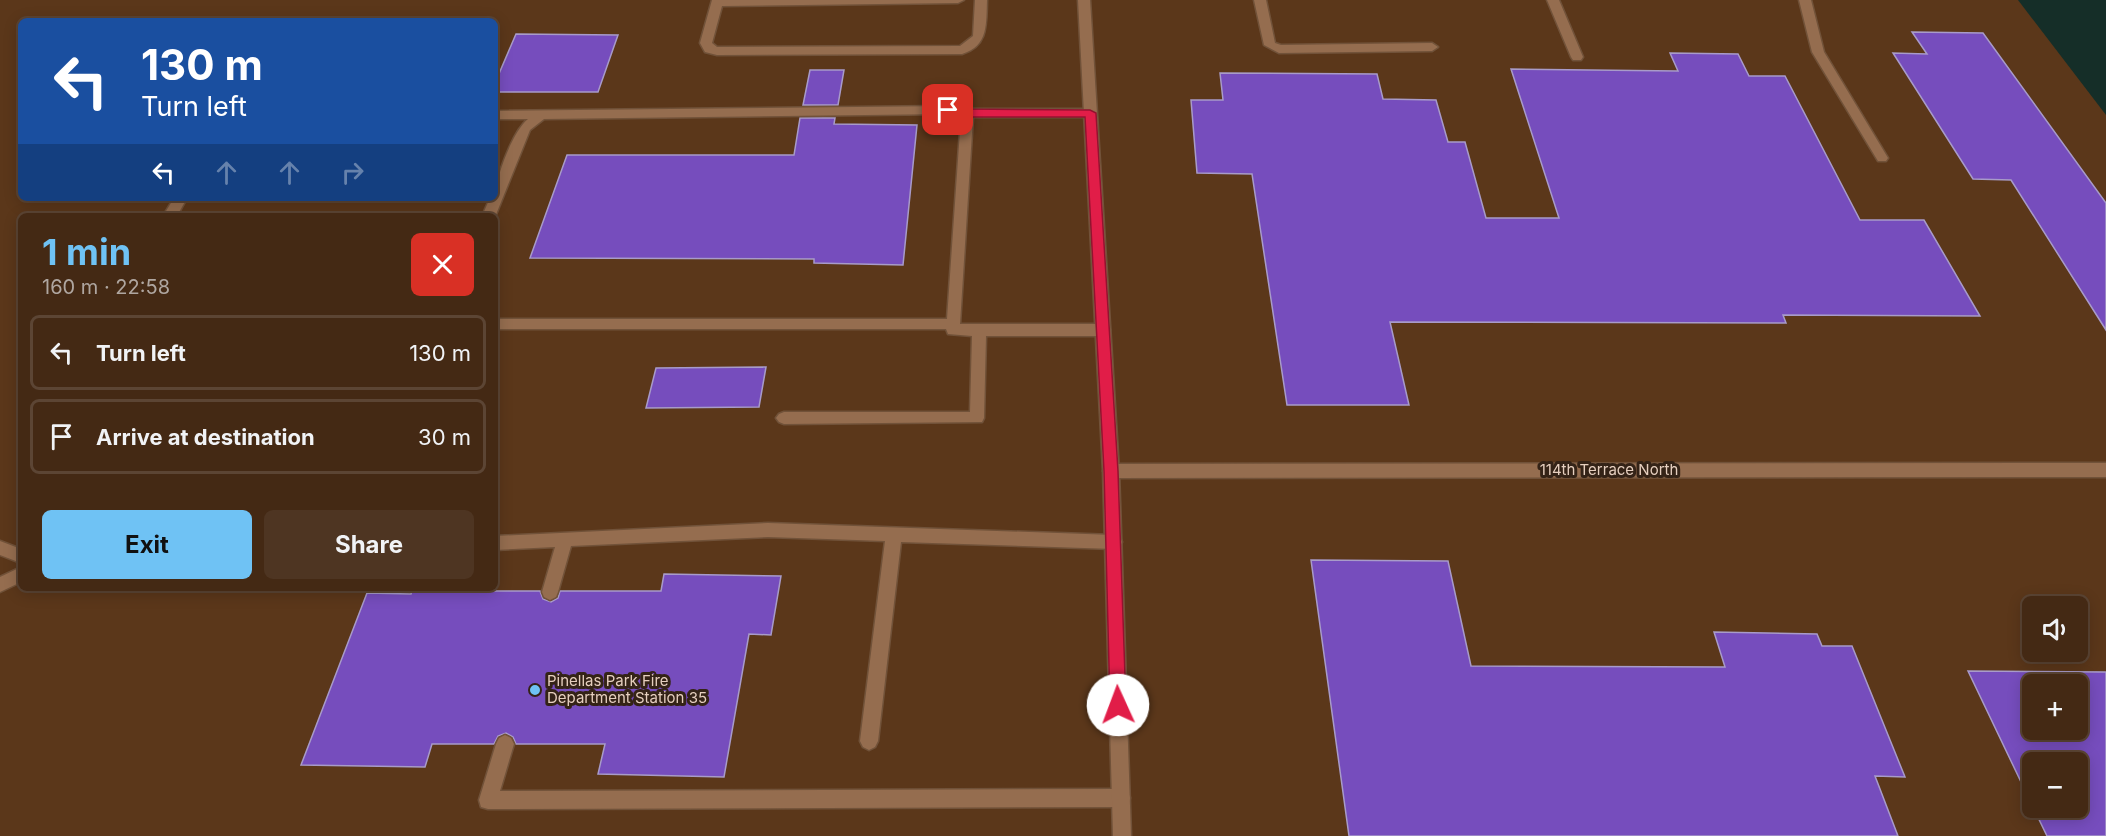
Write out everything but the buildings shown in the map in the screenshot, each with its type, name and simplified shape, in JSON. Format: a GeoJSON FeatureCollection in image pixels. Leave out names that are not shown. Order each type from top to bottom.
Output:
{"type":"FeatureCollection","features":[{"type":"Feature","properties":{"kind":"street"},"geometry":{"type":"LineString","coordinates":[[958,0],[718,1],[706,44],[709,49],[717,51],[962,50],[974,46],[979,39],[981,0]]}},
{"type":"Feature","properties":{"kind":"street"},"geometry":{"type":"LineString","coordinates":[[1084,0],[1111,471],[1122,836]]}},
{"type":"Feature","properties":{"kind":"street"},"geometry":{"type":"LineString","coordinates":[[1260,0],[1270,45],[1280,49],[1432,47]]}},
{"type":"Feature","properties":{"kind":"street"},"geometry":{"type":"LineString","coordinates":[[1553,0],[1577,57]]}},
{"type":"Feature","properties":{"kind":"street"},"geometry":{"type":"LineString","coordinates":[[1805,0],[1818,52],[1882,158]]}},
{"type":"Feature","properties":{"kind":"street"},"geometry":{"type":"LineString","coordinates":[[498,115],[948,110],[968,113],[1090,113]]}},
{"type":"Feature","properties":{"kind":"street"},"geometry":{"type":"LineString","coordinates":[[968,113],[953,330],[1103,330]]}},
{"type":"Feature","properties":{"kind":"street"},"geometry":{"type":"LineString","coordinates":[[498,194],[525,128],[541,115]]}},
{"type":"Feature","properties":{"kind":"street"},"geometry":{"type":"LineString","coordinates":[[498,324],[953,324]]}},
{"type":"Feature","properties":{"kind":"street"},"geometry":{"type":"LineString","coordinates":[[784,418],[977,418],[979,330]]}},
{"type":"Feature","properties":{"kind":"street","name":"114th Terrace North"},"geometry":{"type":"LineString","coordinates":[[1111,471],[2106,470]]}},
{"type":"Feature","properties":{"kind":"street"},"geometry":{"type":"LineString","coordinates":[[498,543],[768,530],[1114,542]]}},
{"type":"Feature","properties":{"kind":"street"},"geometry":{"type":"LineString","coordinates":[[869,741],[894,534]]}},
{"type":"Feature","properties":{"kind":"street"},"geometry":{"type":"LineString","coordinates":[[550,591],[565,540]]}},
{"type":"Feature","properties":{"kind":"street"},"geometry":{"type":"LineString","coordinates":[[0,548],[18,555]]}},
{"type":"Feature","properties":{"kind":"street"},"geometry":{"type":"LineString","coordinates":[[0,585],[18,576]]}},
{"type":"Feature","properties":{"kind":"street"},"geometry":{"type":"LineString","coordinates":[[505,744],[488,800],[1121,798]]}},
{"type":"Feature","properties":{"kind":"water"},"geometry":{"type":"Polygon","coordinates":[[[2018,0],[2106,0],[2106,115],[2018,0]]]}},
{"type":"Feature","properties":{"kind":"place","name":"Pinellas Park Fire Department Station 35"},"geometry":{"type":"Point","coordinates":[535,690]}},
{"type":"Feature","properties":{"kind":"route"},"geometry":{"type":"LineString","coordinates":[[948,110],[968,113],[1090,113],[1111,471],[1118,705]]}}]}
